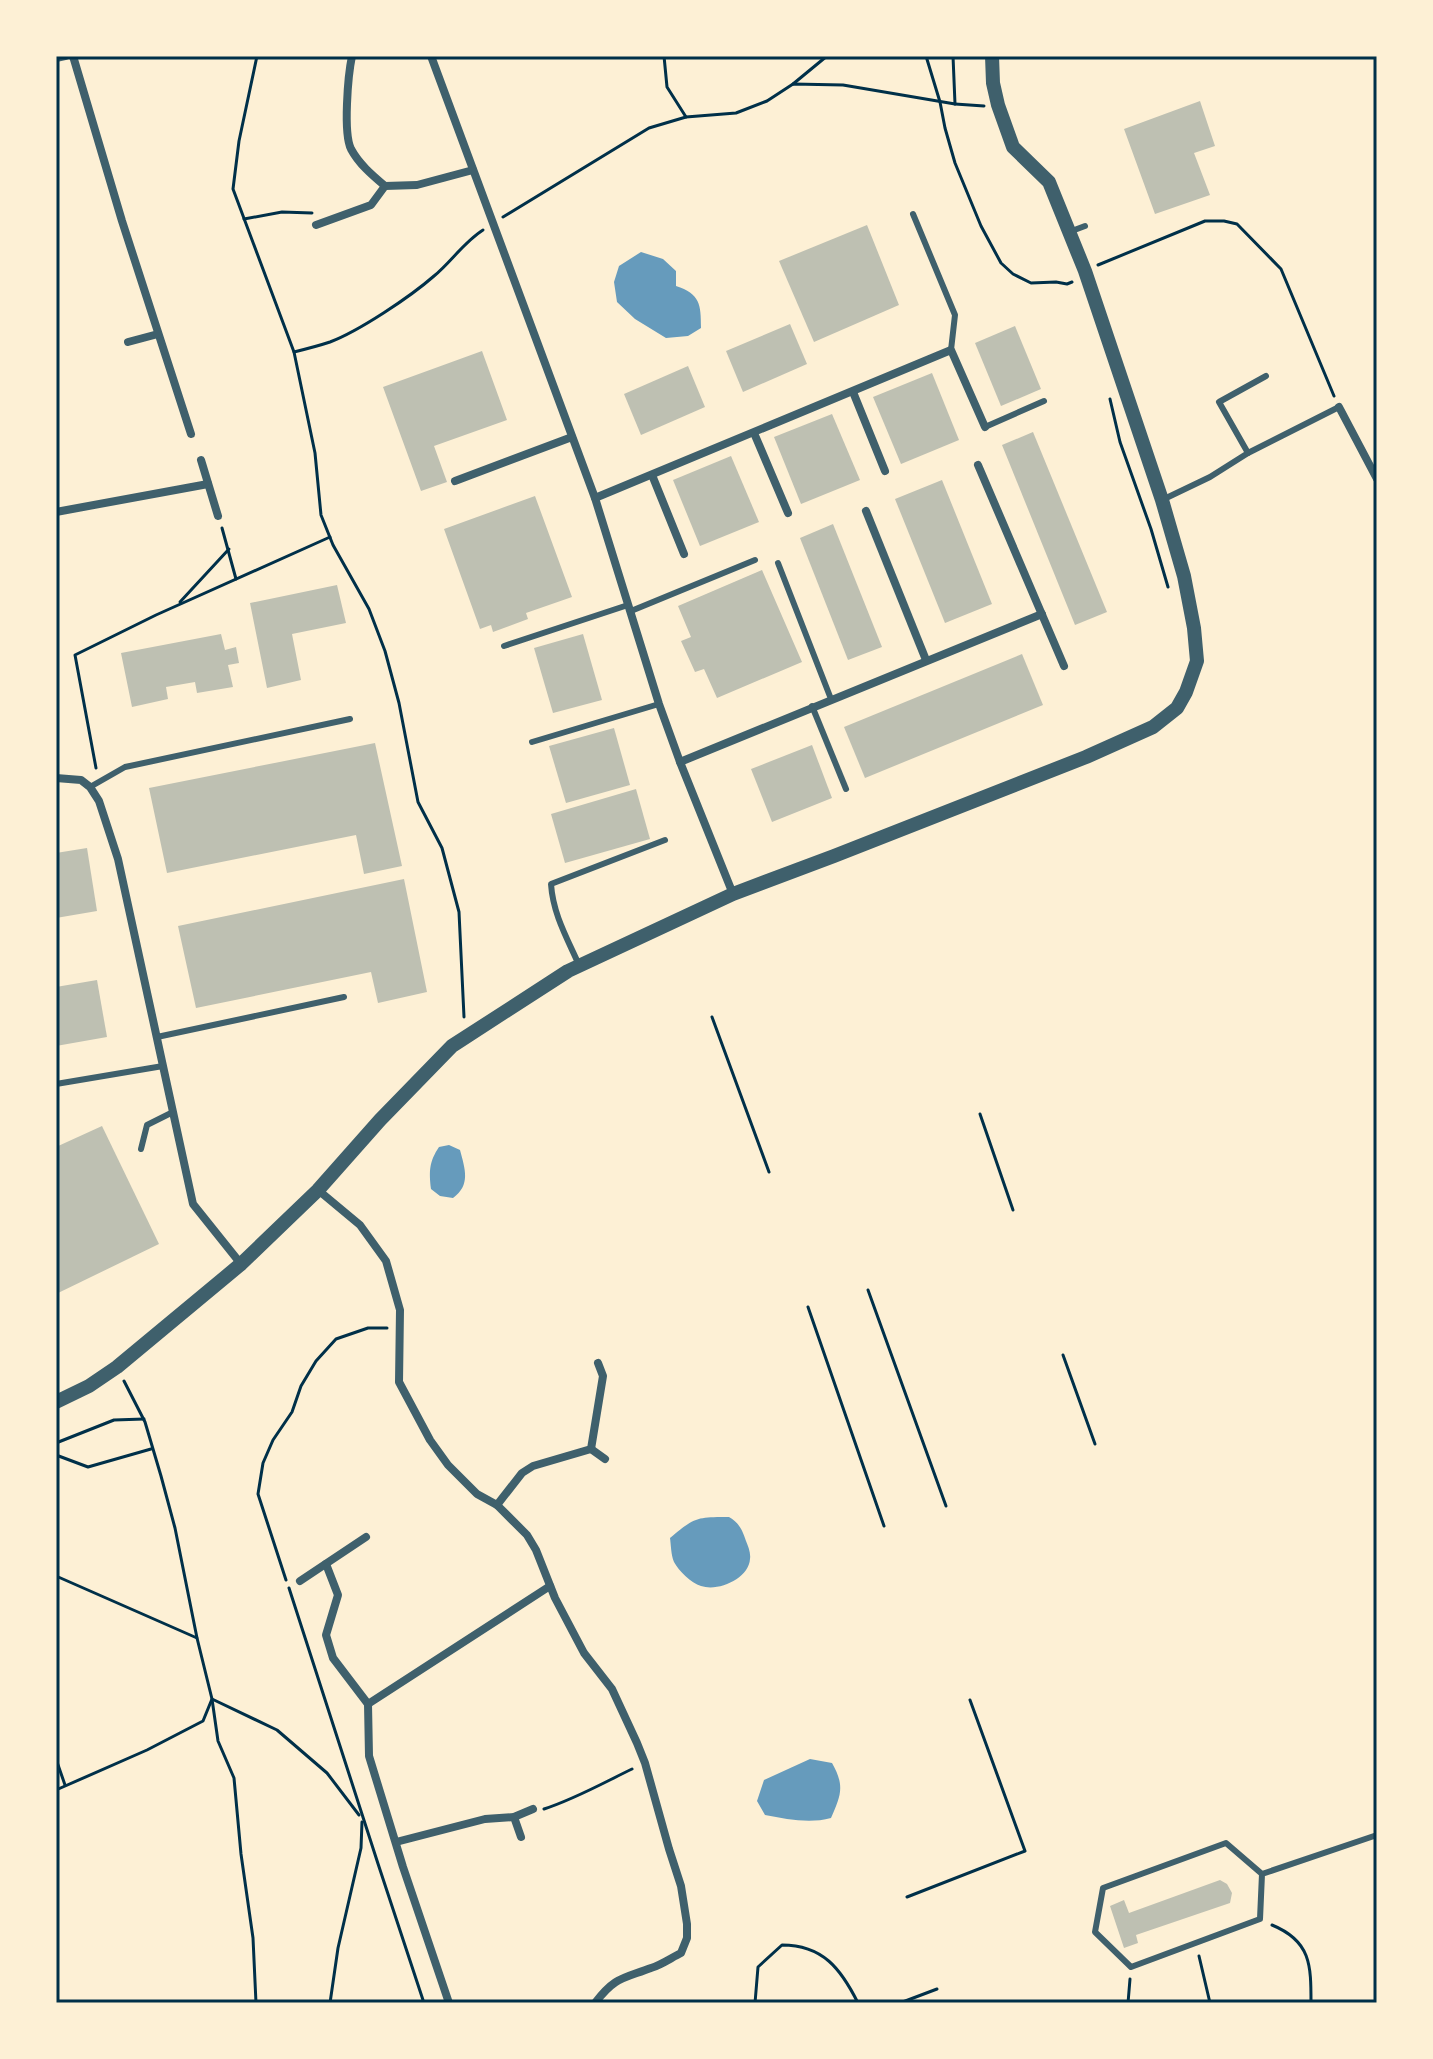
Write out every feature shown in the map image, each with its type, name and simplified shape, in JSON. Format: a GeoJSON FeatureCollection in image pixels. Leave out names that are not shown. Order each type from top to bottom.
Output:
{"type":"FeatureCollection","features":[{"type":"Feature","properties":{"kind":"street"},"geometry":{"type":"LineString","coordinates":[[56,58],[65,56]]}},
{"type":"Feature","properties":{"kind":"street"},"geometry":{"type":"LineString","coordinates":[[73,56],[191,434]]}},
{"type":"Feature","properties":{"kind":"street"},"geometry":{"type":"LineString","coordinates":[[352,56],[348,79],[349,146],[361,164],[385,186],[417,185],[473,170]]}},
{"type":"Feature","properties":{"kind":"street"},"geometry":{"type":"LineString","coordinates":[[431,56],[595,498],[659,704],[733,894]]}},
{"type":"Feature","properties":{"kind":"street"},"geometry":{"type":"LineString","coordinates":[[56,1402],[89,1386],[117,1367],[241,1264],[318,1190],[452,1046],[579,965],[733,894],[1086,757],[1153,727],[1177,708],[1197,661],[1184,576],[1162,500],[1085,271],[1049,182],[1013,147],[998,105],[992,56]]}},
{"type":"Feature","properties":{"kind":"street"},"geometry":{"type":"LineString","coordinates":[[316,225],[371,205],[385,186]]}},
{"type":"Feature","properties":{"kind":"street"},"geometry":{"type":"LineString","coordinates":[[128,342],[158,334]]}},
{"type":"Feature","properties":{"kind":"street"},"geometry":{"type":"LineString","coordinates":[[595,498],[951,350],[985,427]]}},
{"type":"Feature","properties":{"kind":"street"},"geometry":{"type":"LineString","coordinates":[[853,392],[885,471]]}},
{"type":"Feature","properties":{"kind":"street"},"geometry":{"type":"LineString","coordinates":[[1339,407],[1377,479]]}},
{"type":"Feature","properties":{"kind":"street"},"geometry":{"type":"LineString","coordinates":[[754,433],[788,513]]}},
{"type":"Feature","properties":{"kind":"street"},"geometry":{"type":"LineString","coordinates":[[455,481],[572,437]]}},
{"type":"Feature","properties":{"kind":"street"},"geometry":{"type":"LineString","coordinates":[[201,460],[218,516]]}},
{"type":"Feature","properties":{"kind":"street"},"geometry":{"type":"LineString","coordinates":[[978,465],[1064,666]]}},
{"type":"Feature","properties":{"kind":"street"},"geometry":{"type":"LineString","coordinates":[[652,475],[684,554]]}},
{"type":"Feature","properties":{"kind":"street"},"geometry":{"type":"LineString","coordinates":[[56,512],[208,484]]}},
{"type":"Feature","properties":{"kind":"street"},"geometry":{"type":"LineString","coordinates":[[866,511],[926,660]]}},
{"type":"Feature","properties":{"kind":"street"},"geometry":{"type":"LineString","coordinates":[[680,762],[1042,614]]}},
{"type":"Feature","properties":{"kind":"street"},"geometry":{"type":"LineString","coordinates":[[56,778],[81,780],[99,801],[118,859],[193,1204],[241,1264]]}},
{"type":"Feature","properties":{"kind":"street"},"geometry":{"type":"LineString","coordinates":[[318,1190],[360,1225],[386,1261],[400,1310],[399,1382],[430,1440],[448,1465],[477,1494],[497,1505],[532,1542],[584,1653],[612,1689],[645,1763],[681,1886],[687,1938],[681,1953],[650,1969],[616,1980],[595,2003]]}},
{"type":"Feature","properties":{"kind":"street"},"geometry":{"type":"LineString","coordinates":[[591,1449],[603,1376],[598,1363]]}},
{"type":"Feature","properties":{"kind":"street"},"geometry":{"type":"LineString","coordinates":[[497,1505],[522,1473],[533,1466],[591,1449]]}},
{"type":"Feature","properties":{"kind":"street"},"geometry":{"type":"LineString","coordinates":[[591,1449],[605,1459]]}},
{"type":"Feature","properties":{"kind":"street"},"geometry":{"type":"LineString","coordinates":[[300,1581],[366,1537]]}},
{"type":"Feature","properties":{"kind":"street"},"geometry":{"type":"LineString","coordinates":[[326,1564],[338,1595],[326,1635],[329,1646],[333,1658],[368,1704],[369,1756],[449,2003]]}},
{"type":"Feature","properties":{"kind":"street"},"geometry":{"type":"LineString","coordinates":[[368,1704],[550,1586]]}},
{"type":"Feature","properties":{"kind":"street"},"geometry":{"type":"LineString","coordinates":[[396,1842],[485,1819],[514,1817],[533,1809]]}},
{"type":"Feature","properties":{"kind":"street"},"geometry":{"type":"LineString","coordinates":[[514,1817],[521,1837]]}},
{"type":"Feature","properties":{"kind":"lane"},"geometry":{"type":"LineString","coordinates":[[913,214],[955,315],[951,350]]}},
{"type":"Feature","properties":{"kind":"lane"},"geometry":{"type":"LineString","coordinates":[[1069,232],[1085,226]]}},
{"type":"Feature","properties":{"kind":"lane"},"geometry":{"type":"LineString","coordinates":[[1248,453],[1219,402],[1266,376]]}},
{"type":"Feature","properties":{"kind":"lane"},"geometry":{"type":"LineString","coordinates":[[985,427],[1044,401]]}},
{"type":"Feature","properties":{"kind":"lane"},"geometry":{"type":"LineString","coordinates":[[1162,500],[1339,407]]}},
{"type":"Feature","properties":{"kind":"lane"},"geometry":{"type":"LineString","coordinates":[[504,646],[630,608],[755,560]]}},
{"type":"Feature","properties":{"kind":"lane"},"geometry":{"type":"LineString","coordinates":[[778,563],[831,699]]}},
{"type":"Feature","properties":{"kind":"lane"},"geometry":{"type":"LineString","coordinates":[[532,742],[659,704]]}},
{"type":"Feature","properties":{"kind":"lane"},"geometry":{"type":"LineString","coordinates":[[812,706],[846,789]]}},
{"type":"Feature","properties":{"kind":"lane"},"geometry":{"type":"LineString","coordinates":[[90,787],[125,767],[350,719]]}},
{"type":"Feature","properties":{"kind":"lane"},"geometry":{"type":"LineString","coordinates":[[579,965],[557,918],[551,884],[665,840]]}},
{"type":"Feature","properties":{"kind":"lane"},"geometry":{"type":"LineString","coordinates":[[157,1037],[344,997]]}},
{"type":"Feature","properties":{"kind":"lane"},"geometry":{"type":"LineString","coordinates":[[56,1084],[163,1066]]}},
{"type":"Feature","properties":{"kind":"lane"},"geometry":{"type":"LineString","coordinates":[[141,1149],[147,1125],[173,1112]]}},
{"type":"Feature","properties":{"kind":"lane"},"geometry":{"type":"LineString","coordinates":[[1262,1874],[1377,1835]]}},
{"type":"Feature","properties":{"kind":"lane"},"geometry":{"type":"LineString","coordinates":[[1226,1843],[1262,1874],[1260,1919],[1131,1967],[1095,1932],[1103,1888],[1226,1843]]}},
{"type":"Feature","properties":{"kind":"path"},"geometry":{"type":"LineString","coordinates":[[257,56],[239,141],[233,189],[294,352],[315,453],[321,515],[369,609],[385,651],[399,703],[418,802],[442,848],[459,912],[465,1037]]}},
{"type":"Feature","properties":{"kind":"path"},"geometry":{"type":"LineString","coordinates":[[664,56],[667,87],[686,117]]}},
{"type":"Feature","properties":{"kind":"path"},"geometry":{"type":"LineString","coordinates":[[294,352],[332,341],[405,298],[433,277],[473,236],[649,128],[686,117],[736,113],[767,101],[827,56]]}},
{"type":"Feature","properties":{"kind":"path"},"geometry":{"type":"LineString","coordinates":[[926,56],[955,163],[981,226],[1001,263],[1022,279],[1040,284],[1067,284],[1085,271],[1205,221],[1237,224],[1281,269],[1339,407]]}},
{"type":"Feature","properties":{"kind":"path"},"geometry":{"type":"LineString","coordinates":[[953,56],[955,104]]}},
{"type":"Feature","properties":{"kind":"path"},"geometry":{"type":"LineString","coordinates":[[793,84],[843,85],[955,104],[998,105]]}},
{"type":"Feature","properties":{"kind":"path"},"geometry":{"type":"LineString","coordinates":[[244,219],[282,212],[311,213],[323,209]]}},
{"type":"Feature","properties":{"kind":"path"},"geometry":{"type":"LineString","coordinates":[[218,516],[236,579]]}},
{"type":"Feature","properties":{"kind":"path"},"geometry":{"type":"LineString","coordinates":[[81,780],[97,769],[75,655],[177,605],[330,537]]}},
{"type":"Feature","properties":{"kind":"path"},"geometry":{"type":"LineString","coordinates":[[177,605],[229,549]]}},
{"type":"Feature","properties":{"kind":"path"},"geometry":{"type":"LineString","coordinates":[[712,1017],[769,1172]]}},
{"type":"Feature","properties":{"kind":"path"},"geometry":{"type":"LineString","coordinates":[[980,1114],[1013,1210]]}},
{"type":"Feature","properties":{"kind":"path"},"geometry":{"type":"LineString","coordinates":[[868,1290],[946,1506]]}},
{"type":"Feature","properties":{"kind":"path"},"geometry":{"type":"LineString","coordinates":[[808,1307],[884,1526]]}},
{"type":"Feature","properties":{"kind":"path"},"geometry":{"type":"LineString","coordinates":[[1063,1355],[1095,1444]]}},
{"type":"Feature","properties":{"kind":"path"},"geometry":{"type":"LineString","coordinates":[[117,1367],[144,1419],[153,1449],[175,1528],[212,1699],[218,1741],[234,1778],[253,1938],[256,2003]]}},
{"type":"Feature","properties":{"kind":"path"},"geometry":{"type":"LineString","coordinates":[[56,1443],[114,1420],[144,1419]]}},
{"type":"Feature","properties":{"kind":"path"},"geometry":{"type":"LineString","coordinates":[[56,1455],[88,1467],[153,1449]]}},
{"type":"Feature","properties":{"kind":"path"},"geometry":{"type":"LineString","coordinates":[[56,1576],[197,1638]]}},
{"type":"Feature","properties":{"kind":"path"},"geometry":{"type":"LineString","coordinates":[[56,1790],[147,1750],[203,1721],[212,1699]]}},
{"type":"Feature","properties":{"kind":"path"},"geometry":{"type":"LineString","coordinates":[[212,1699],[277,1730],[327,1773],[362,1820],[361,1848],[338,1948],[330,2003]]}},
{"type":"Feature","properties":{"kind":"path"},"geometry":{"type":"LineString","coordinates":[[907,1897],[1025,1851],[970,1700]]}},
{"type":"Feature","properties":{"kind":"path"},"geometry":{"type":"LineString","coordinates":[[56,1759],[65,1785]]}},
{"type":"Feature","properties":{"kind":"path"},"geometry":{"type":"LineString","coordinates":[[533,1809],[543,1810],[569,1801],[645,1763]]}},
{"type":"Feature","properties":{"kind":"path"},"geometry":{"type":"LineString","coordinates":[[1260,1919],[1282,1929],[1303,1948],[1311,1969],[1311,2003]]}},
{"type":"Feature","properties":{"kind":"path"},"geometry":{"type":"LineString","coordinates":[[1196,1943],[1210,2003]]}},
{"type":"Feature","properties":{"kind":"path"},"geometry":{"type":"LineString","coordinates":[[755,2003],[758,1967],[782,1945],[796,1945],[818,1952],[846,1980],[858,2003]]}},
{"type":"Feature","properties":{"kind":"path"},"geometry":{"type":"LineString","coordinates":[[1128,2003],[1131,1967]]}},
{"type":"Feature","properties":{"kind":"path"},"geometry":{"type":"LineString","coordinates":[[900,2003],[937,1989]]}},
{"type":"Feature","properties":{"kind":"water"},"geometry":{"type":"Polygon","coordinates":[[[641,252],[663,259],[676,271],[676,286],[698,301],[701,328],[688,336],[666,338],[635,319],[617,302],[614,282],[619,266],[641,252]]]}},
{"type":"Feature","properties":{"kind":"water"},"geometry":{"type":"Polygon","coordinates":[[[449,1145],[460,1150],[465,1170],[462,1188],[453,1198],[440,1196],[431,1189],[430,1183],[433,1157],[439,1147],[449,1145]]]}},
{"type":"Feature","properties":{"kind":"water"},"geometry":{"type":"Polygon","coordinates":[[[729,1517],[743,1533],[750,1552],[748,1566],[739,1577],[724,1585],[708,1587],[697,1584],[674,1562],[670,1538],[697,1520],[729,1517]]]}},
{"type":"Feature","properties":{"kind":"water"},"geometry":{"type":"Polygon","coordinates":[[[810,1759],[832,1763],[839,1778],[839,1797],[831,1818],[806,1821],[765,1815],[757,1801],[764,1780],[810,1759]]]}},
{"type":"Feature","properties":{"kind":"building"},"geometry":{"type":"Polygon","coordinates":[[[1200,101],[1215,146],[1194,153],[1210,195],[1155,214],[1124,129],[1200,101]]]}},
{"type":"Feature","properties":{"kind":"building"},"geometry":{"type":"Polygon","coordinates":[[[867,225],[899,305],[814,342],[779,261],[867,225]]]}},
{"type":"Feature","properties":{"kind":"building"},"geometry":{"type":"Polygon","coordinates":[[[790,324],[807,364],[743,392],[726,351],[790,324]]]}},
{"type":"Feature","properties":{"kind":"building"},"geometry":{"type":"Polygon","coordinates":[[[1015,326],[1041,389],[1001,406],[975,343],[1015,326]]]}},
{"type":"Feature","properties":{"kind":"building"},"geometry":{"type":"Polygon","coordinates":[[[482,351],[507,420],[434,446],[447,482],[421,491],[383,387],[482,351]]]}},
{"type":"Feature","properties":{"kind":"building"},"geometry":{"type":"Polygon","coordinates":[[[688,366],[705,407],[641,435],[624,394],[688,366]]]}},
{"type":"Feature","properties":{"kind":"building"},"geometry":{"type":"Polygon","coordinates":[[[932,373],[959,440],[901,464],[873,397],[932,373]]]}},
{"type":"Feature","properties":{"kind":"building"},"geometry":{"type":"Polygon","coordinates":[[[832,414],[860,480],[801,504],[774,437],[832,414]]]}},
{"type":"Feature","properties":{"kind":"building"},"geometry":{"type":"Polygon","coordinates":[[[1033,432],[1107,612],[1075,625],[1002,445],[1033,432]]]}},
{"type":"Feature","properties":{"kind":"building"},"geometry":{"type":"Polygon","coordinates":[[[731,456],[759,522],[700,546],[673,480],[731,456]]]}},
{"type":"Feature","properties":{"kind":"building"},"geometry":{"type":"Polygon","coordinates":[[[942,480],[992,604],[945,623],[895,499],[942,480]]]}},
{"type":"Feature","properties":{"kind":"building"},"geometry":{"type":"Polygon","coordinates":[[[535,496],[572,597],[526,613],[528,619],[493,632],[491,625],[480,629],[444,529],[535,496]]]}},
{"type":"Feature","properties":{"kind":"building"},"geometry":{"type":"Polygon","coordinates":[[[833,524],[882,647],[848,660],[800,538],[833,524]]]}},
{"type":"Feature","properties":{"kind":"building"},"geometry":{"type":"Polygon","coordinates":[[[762,570],[802,662],[717,698],[704,669],[695,672],[681,641],[691,637],[678,606],[762,570]]]}},
{"type":"Feature","properties":{"kind":"building"},"geometry":{"type":"Polygon","coordinates":[[[337,585],[346,623],[292,634],[301,680],[267,688],[250,603],[337,585]]]}},
{"type":"Feature","properties":{"kind":"building"},"geometry":{"type":"Polygon","coordinates":[[[221,634],[225,650],[236,647],[239,663],[228,665],[233,687],[197,693],[195,682],[166,687],[168,699],[132,707],[121,653],[221,634]]]}},
{"type":"Feature","properties":{"kind":"building"},"geometry":{"type":"Polygon","coordinates":[[[583,634],[602,700],[553,713],[534,648],[583,634]]]}},
{"type":"Feature","properties":{"kind":"building"},"geometry":{"type":"Polygon","coordinates":[[[1022,654],[1043,705],[865,778],[844,727],[1022,654]]]}},
{"type":"Feature","properties":{"kind":"building"},"geometry":{"type":"Polygon","coordinates":[[[614,728],[630,785],[566,803],[549,746],[614,728]]]}},
{"type":"Feature","properties":{"kind":"building"},"geometry":{"type":"Polygon","coordinates":[[[375,743],[402,866],[364,874],[356,835],[167,873],[149,788],[375,743]]]}},
{"type":"Feature","properties":{"kind":"building"},"geometry":{"type":"Polygon","coordinates":[[[812,745],[832,798],[772,822],[751,769],[812,745]]]}},
{"type":"Feature","properties":{"kind":"building"},"geometry":{"type":"Polygon","coordinates":[[[636,789],[650,839],[565,863],[551,814],[636,789]]]}},
{"type":"Feature","properties":{"kind":"building"},"geometry":{"type":"Polygon","coordinates":[[[87,848],[97,911],[56,918],[56,853],[87,848]]]}},
{"type":"Feature","properties":{"kind":"building"},"geometry":{"type":"Polygon","coordinates":[[[404,879],[427,992],[378,1003],[371,972],[196,1008],[178,926],[404,879]]]}},
{"type":"Feature","properties":{"kind":"building"},"geometry":{"type":"Polygon","coordinates":[[[97,980],[107,1037],[56,1046],[56,987],[97,980]]]}},
{"type":"Feature","properties":{"kind":"building"},"geometry":{"type":"Polygon","coordinates":[[[102,1126],[159,1244],[56,1294],[56,1147],[102,1126]]]}},
{"type":"Feature","properties":{"kind":"building"},"geometry":{"type":"Polygon","coordinates":[[[1220,1880],[1227,1884],[1232,1893],[1230,1903],[1136,1935],[1138,1943],[1124,1948],[1110,1906],[1124,1900],[1129,1913],[1220,1880]]]}}]}
